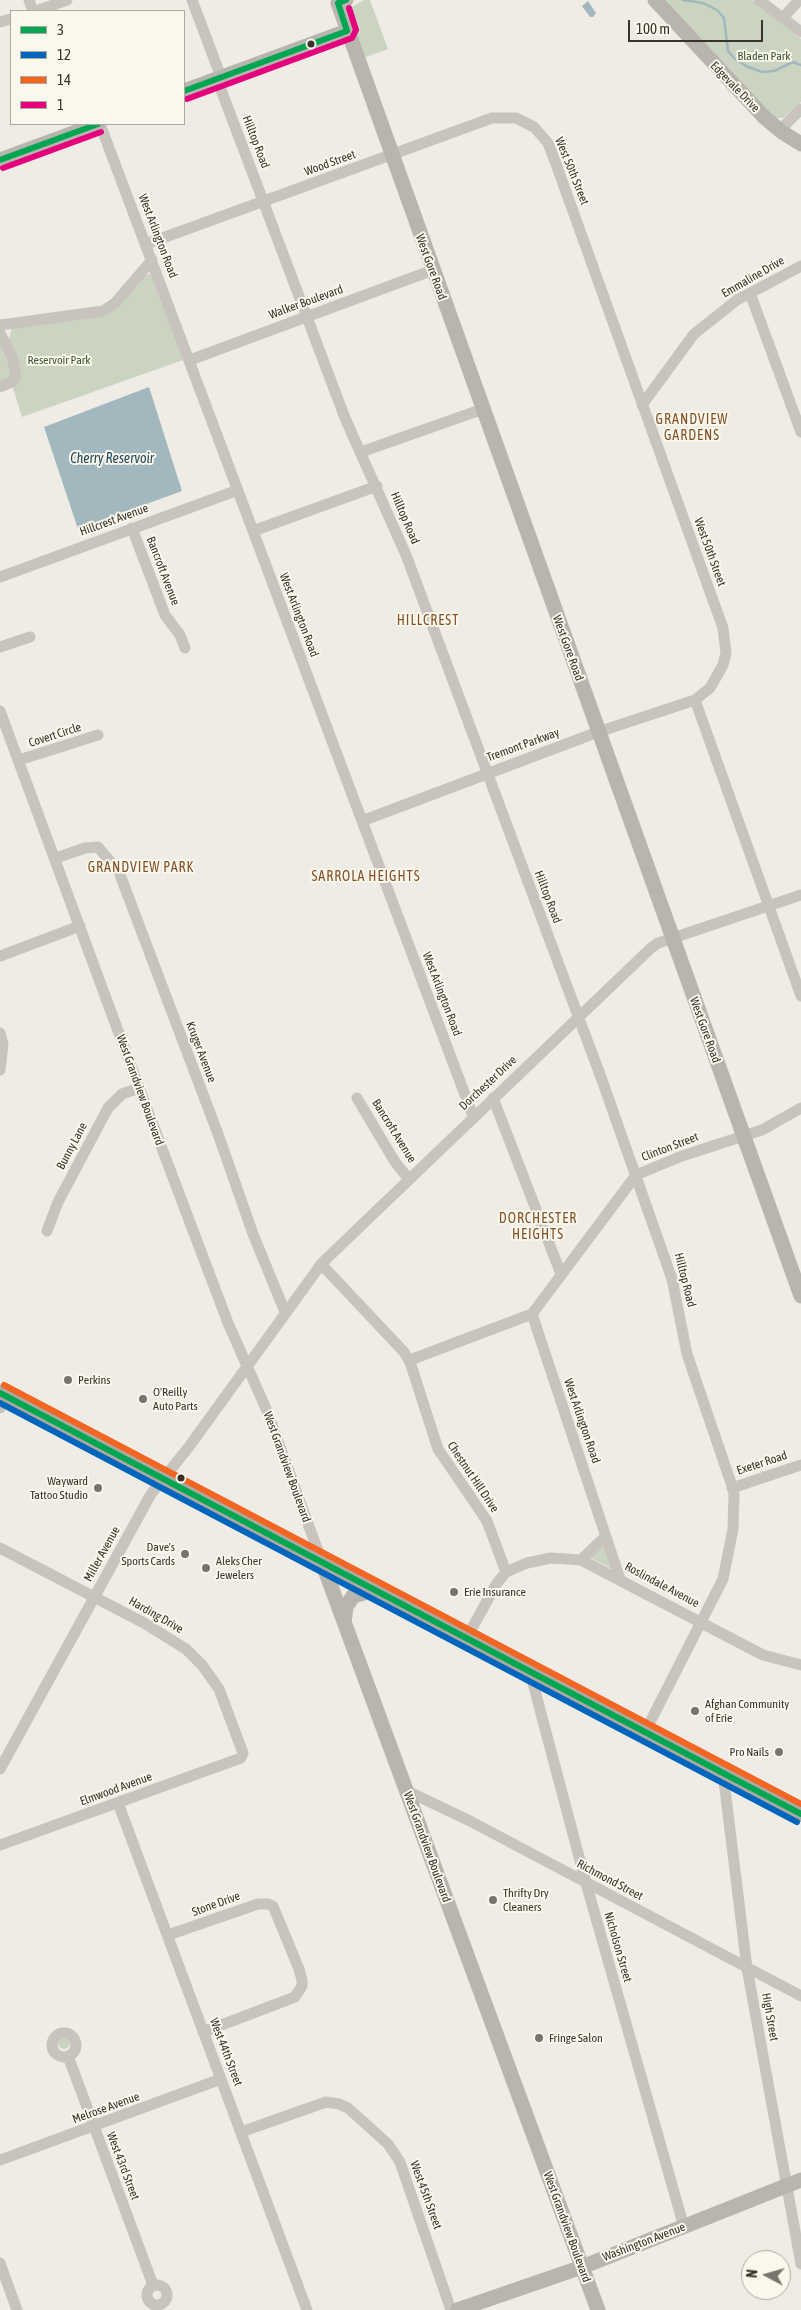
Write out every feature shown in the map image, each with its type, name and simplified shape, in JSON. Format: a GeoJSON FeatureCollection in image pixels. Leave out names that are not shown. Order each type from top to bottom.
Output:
{"type":"FeatureCollection","features":[{"type":"Feature","properties":{"kind":"main road"},"geometry":{"type":"LineString","coordinates":[[2,1399],[164,1479],[801,1814]]}},
{"type":"Feature","properties":{"kind":"street"},"geometry":{"type":"LineString","coordinates":[[37,10],[67,0]]}},
{"type":"Feature","properties":{"kind":"street","name":"Hilltop Road"},"geometry":{"type":"LineString","coordinates":[[192,0],[263,202],[306,317],[345,418],[377,486],[410,564],[636,1175],[672,1279],[687,1354],[732,1488],[733,1530],[727,1566],[718,1589],[645,1732]]}},
{"type":"Feature","properties":{"kind":"street","name":"Edgevale Drive"},"geometry":{"type":"LineString","coordinates":[[655,0],[744,96],[780,130],[801,144]]}},
{"type":"Feature","properties":{"kind":"street"},"geometry":{"type":"LineString","coordinates":[[759,0],[801,32]]}},
{"type":"Feature","properties":{"kind":"street"},"geometry":{"type":"LineString","coordinates":[[783,18],[799,0]]}},
{"type":"Feature","properties":{"kind":"street","name":"West Gore Road"},"geometry":{"type":"LineString","coordinates":[[340,1],[347,31],[801,1296]]}},
{"type":"Feature","properties":{"kind":"street"},"geometry":{"type":"LineString","coordinates":[[185,91],[347,31]]}},
{"type":"Feature","properties":{"kind":"street"},"geometry":{"type":"LineString","coordinates":[[780,130],[801,109]]}},
{"type":"Feature","properties":{"kind":"street","name":"Wood Street"},"geometry":{"type":"LineString","coordinates":[[146,244],[486,119],[504,116],[523,121]]}},
{"type":"Feature","properties":{"kind":"street","name":"West 50th Street"},"geometry":{"type":"LineString","coordinates":[[523,121],[538,131],[550,149],[726,641],[726,654],[718,677],[710,688],[696,700]]}},
{"type":"Feature","properties":{"kind":"street"},"geometry":{"type":"LineString","coordinates":[[0,160],[76,128],[93,125]]}},
{"type":"Feature","properties":{"kind":"street","name":"West Arlington Road"},"geometry":{"type":"LineString","coordinates":[[99,125],[190,360],[473,1116]]}},
{"type":"Feature","properties":{"kind":"street"},"geometry":{"type":"LineString","coordinates":[[0,325],[103,311],[114,303],[152,260]]}},
{"type":"Feature","properties":{"kind":"street","name":"Emmaline Drive"},"geometry":{"type":"LineString","coordinates":[[642,405],[694,334],[737,300],[801,266]]}},
{"type":"Feature","properties":{"kind":"street","name":"Walker Boulevard"},"geometry":{"type":"LineString","coordinates":[[190,360],[433,270]]}},
{"type":"Feature","properties":{"kind":"street"},"geometry":{"type":"LineString","coordinates":[[750,293],[801,432]]}},
{"type":"Feature","properties":{"kind":"street"},"geometry":{"type":"LineString","coordinates":[[0,333],[12,356],[16,377],[12,382],[0,387]]}},
{"type":"Feature","properties":{"kind":"street"},"geometry":{"type":"LineString","coordinates":[[361,452],[483,408]]}},
{"type":"Feature","properties":{"kind":"street"},"geometry":{"type":"LineString","coordinates":[[253,531],[377,486]]}},
{"type":"Feature","properties":{"kind":"street","name":"Hillcrest Avenue"},"geometry":{"type":"LineString","coordinates":[[0,577],[238,490]]}},
{"type":"Feature","properties":{"kind":"street","name":"Bancroft Avenue"},"geometry":{"type":"LineString","coordinates":[[132,528],[165,615],[180,635],[185,648]]}},
{"type":"Feature","properties":{"kind":"street"},"geometry":{"type":"LineString","coordinates":[[0,647],[30,637]]}},
{"type":"Feature","properties":{"kind":"street"},"geometry":{"type":"LineString","coordinates":[[696,700],[801,996]]}},
{"type":"Feature","properties":{"kind":"street","name":"Tremont Parkway"},"geometry":{"type":"LineString","coordinates":[[362,821],[598,732],[696,700]]}},
{"type":"Feature","properties":{"kind":"street","name":"West Grandview Boulevard"},"geometry":{"type":"LineString","coordinates":[[0,711],[228,1323],[267,1411],[598,2310]]}},
{"type":"Feature","properties":{"kind":"street","name":"Covert Circle"},"geometry":{"type":"LineString","coordinates":[[19,760],[98,735]]}},
{"type":"Feature","properties":{"kind":"street","name":"Kruger Avenue"},"geometry":{"type":"LineString","coordinates":[[56,858],[85,848],[98,847],[119,872],[218,1134],[253,1234],[285,1312]]}},
{"type":"Feature","properties":{"kind":"street","name":"Dorchester Drive"},"geometry":{"type":"LineString","coordinates":[[246,1365],[321,1264],[408,1178],[646,952],[658,943],[801,895]]}},
{"type":"Feature","properties":{"kind":"street"},"geometry":{"type":"LineString","coordinates":[[0,956],[80,926]]}},
{"type":"Feature","properties":{"kind":"street"},"geometry":{"type":"LineString","coordinates":[[0,1033],[3,1054],[0,1070]]}},
{"type":"Feature","properties":{"kind":"street","name":"Bunny Lane"},"geometry":{"type":"LineString","coordinates":[[47,1232],[61,1198],[108,1108],[122,1094],[139,1088]]}},
{"type":"Feature","properties":{"kind":"street","name":"Bancroft Avenue"},"geometry":{"type":"LineString","coordinates":[[357,1098],[394,1162],[408,1178]]}},
{"type":"Feature","properties":{"kind":"street"},"geometry":{"type":"LineString","coordinates":[[492,1098],[561,1274]]}},
{"type":"Feature","properties":{"kind":"street","name":"Clinton Street"},"geometry":{"type":"LineString","coordinates":[[532,1314],[636,1175],[682,1156],[743,1136],[786,1118],[801,1108]]}},
{"type":"Feature","properties":{"kind":"street","name":"Chestnut Hill Drive"},"geometry":{"type":"LineString","coordinates":[[321,1264],[410,1360],[438,1449],[487,1521],[506,1572]]}},
{"type":"Feature","properties":{"kind":"street"},"geometry":{"type":"LineString","coordinates":[[410,1360],[532,1314]]}},
{"type":"Feature","properties":{"kind":"street","name":"West Arlington Road"},"geometry":{"type":"LineString","coordinates":[[532,1314],[620,1579]]}},
{"type":"Feature","properties":{"kind":"street","name":"Miller Avenue"},"geometry":{"type":"LineString","coordinates":[[0,1769],[151,1494],[164,1479],[246,1365]]}},
{"type":"Feature","properties":{"kind":"street","name":"Exeter Road"},"geometry":{"type":"LineString","coordinates":[[732,1488],[801,1465]]}},
{"type":"Feature","properties":{"kind":"street"},"geometry":{"type":"LineString","coordinates":[[581,1560],[605,1537]]}},
{"type":"Feature","properties":{"kind":"street","name":"Harding Drive"},"geometry":{"type":"LineString","coordinates":[[0,1548],[165,1634],[186,1649],[202,1665],[219,1688],[243,1753],[241,1758]]}},
{"type":"Feature","properties":{"kind":"street","name":"Roslindale Avenue"},"geometry":{"type":"LineString","coordinates":[[506,1572],[527,1563],[551,1558],[581,1560],[763,1655],[801,1665]]}},
{"type":"Feature","properties":{"kind":"street"},"geometry":{"type":"LineString","coordinates":[[466,1638],[497,1583],[506,1572]]}},
{"type":"Feature","properties":{"kind":"street"},"geometry":{"type":"LineString","coordinates":[[344,1622],[346,1607],[353,1596],[374,1590]]}},
{"type":"Feature","properties":{"kind":"street","name":"Nicholson Street"},"geometry":{"type":"LineString","coordinates":[[530,1672],[586,1883],[684,2227]]}},
{"type":"Feature","properties":{"kind":"street","name":"Elmwood Avenue"},"geometry":{"type":"LineString","coordinates":[[0,1845],[241,1758]]}},
{"type":"Feature","properties":{"kind":"street","name":"High Street"},"geometry":{"type":"LineString","coordinates":[[723,1774],[747,1968],[794,2183],[801,2264]]}},
{"type":"Feature","properties":{"kind":"street","name":"Richmond Street"},"geometry":{"type":"LineString","coordinates":[[406,1790],[470,1821],[801,1996]]}},
{"type":"Feature","properties":{"kind":"street","name":"West 44th Street"},"geometry":{"type":"LineString","coordinates":[[118,1803],[307,2310]]}},
{"type":"Feature","properties":{"kind":"street","name":"Stone Drive"},"geometry":{"type":"LineString","coordinates":[[168,1935],[258,1904],[273,1906],[300,1974],[302,1986],[295,1997],[203,2032]]}},
{"type":"Feature","properties":{"kind":"street","name":"West 43rd Street"},"geometry":{"type":"LineString","coordinates":[[68,2056],[153,2286]]}},
{"type":"Feature","properties":{"kind":"street","name":"Melrose Avenue"},"geometry":{"type":"LineString","coordinates":[[0,2160],[221,2079]]}},
{"type":"Feature","properties":{"kind":"street","name":"West 45th Street"},"geometry":{"type":"LineString","coordinates":[[241,2132],[326,2102],[346,2107],[388,2144],[400,2162],[451,2310]]}},
{"type":"Feature","properties":{"kind":"street","name":"Washington Avenue"},"geometry":{"type":"LineString","coordinates":[[458,2310],[582,2266],[794,2183]]}},
{"type":"Feature","properties":{"kind":"street"},"geometry":{"type":"LineString","coordinates":[[0,2263],[17,2310]]}},
{"type":"Feature","properties":{"kind":"green space"},"geometry":{"type":"Polygon","coordinates":[[[364,0],[370,0],[388,49],[363,58],[350,16],[352,7],[364,0]]]}},
{"type":"Feature","properties":{"kind":"green space","name":"Bladen Park"},"geometry":{"type":"Polygon","coordinates":[[[659,0],[752,0],[801,39],[801,102],[783,118],[772,118],[659,0]]]}},
{"type":"Feature","properties":{"kind":"green space","name":"Reservoir Park"},"geometry":{"type":"Polygon","coordinates":[[[151,274],[183,360],[22,417],[13,388],[17,384],[9,339],[12,327],[96,317],[145,275],[151,274]]]}},
{"type":"Feature","properties":{"kind":"green space"},"geometry":{"type":"Polygon","coordinates":[[[0,339],[4,344],[11,377],[0,384],[0,339]]]}},
{"type":"Feature","properties":{"kind":"green space"},"geometry":{"type":"Polygon","coordinates":[[[604,1544],[612,1569],[589,1557],[604,1544]]]}},
{"type":"Feature","properties":{"kind":"green space"},"geometry":{"type":"Polygon","coordinates":[[[64,2037],[70,2043],[64,2049],[58,2043],[64,2037]]]}},
{"type":"Feature","properties":{"kind":"water"},"geometry":{"type":"Polygon","coordinates":[[[588,1],[596,13],[593,17],[590,17],[582,6],[588,1]]]}},
{"type":"Feature","properties":{"kind":"water","name":"Cherry Reservoir"},"geometry":{"type":"Polygon","coordinates":[[[149,387],[182,491],[78,529],[44,427],[149,387]]]}},
{"type":"Feature","properties":{"kind":"waterway"},"geometry":{"type":"LineString","coordinates":[[683,0],[703,3],[717,10],[724,18],[728,51],[734,58],[746,66],[762,72],[774,71],[793,62],[801,65]]}},
{"type":"Feature","properties":{"kind":"transit line","name":"3"},"geometry":{"type":"LineString","coordinates":[[185,91],[347,31],[338,3],[346,0]]}},
{"type":"Feature","properties":{"kind":"transit line","name":"1"},"geometry":{"type":"LineString","coordinates":[[187,99],[352,38],[356,30],[349,8]]}},
{"type":"Feature","properties":{"kind":"transit line","name":"3"},"geometry":{"type":"LineString","coordinates":[[0,160],[95,125]]}},
{"type":"Feature","properties":{"kind":"transit line","name":"1"},"geometry":{"type":"LineString","coordinates":[[3,168],[101,132]]}},
{"type":"Feature","properties":{"kind":"transit line","name":"14"},"geometry":{"type":"LineString","coordinates":[[4,1385],[801,1804]]}},
{"type":"Feature","properties":{"kind":"transit line","name":"3"},"geometry":{"type":"LineString","coordinates":[[0,1393],[801,1814]]}},
{"type":"Feature","properties":{"kind":"transit line","name":"12"},"geometry":{"type":"LineString","coordinates":[[0,1403],[797,1822]]}},
{"type":"Feature","properties":{"kind":"place","name":"Perkins"},"geometry":{"type":"Point","coordinates":[68,1380]}},
{"type":"Feature","properties":{"kind":"place","name":"O'Reilly Auto Parts"},"geometry":{"type":"Point","coordinates":[143,1399]}},
{"type":"Feature","properties":{"kind":"place","name":"Wayward Tattoo Studio"},"geometry":{"type":"Point","coordinates":[98,1488]}},
{"type":"Feature","properties":{"kind":"place","name":"Dave's Sports Cards"},"geometry":{"type":"Point","coordinates":[185,1554]}},
{"type":"Feature","properties":{"kind":"place","name":"Aleks Cher Jewelers"},"geometry":{"type":"Point","coordinates":[206,1568]}},
{"type":"Feature","properties":{"kind":"place","name":"Erie Insurance"},"geometry":{"type":"Point","coordinates":[454,1592]}},
{"type":"Feature","properties":{"kind":"place","name":"Afghan Community of Erie"},"geometry":{"type":"Point","coordinates":[695,1711]}},
{"type":"Feature","properties":{"kind":"place","name":"Pro Nails"},"geometry":{"type":"Point","coordinates":[779,1752]}},
{"type":"Feature","properties":{"kind":"place","name":"Thrifty Dry Cleaners"},"geometry":{"type":"Point","coordinates":[493,1900]}},
{"type":"Feature","properties":{"kind":"place","name":"Fringe Salon"},"geometry":{"type":"Point","coordinates":[539,2038]}},
{"type":"Feature","properties":{"kind":"district","name":"GRANDVIEW GARDENS"},"geometry":{"type":"Point","coordinates":[692,428]}},
{"type":"Feature","properties":{"kind":"district","name":"HILLCREST"},"geometry":{"type":"Point","coordinates":[428,621]}},
{"type":"Feature","properties":{"kind":"district","name":"GRANDVIEW PARK"},"geometry":{"type":"Point","coordinates":[141,868]}},
{"type":"Feature","properties":{"kind":"district","name":"SARROLA HEIGHTS"},"geometry":{"type":"Point","coordinates":[366,877]}},
{"type":"Feature","properties":{"kind":"district","name":"DORCHESTER HEIGHTS"},"geometry":{"type":"Point","coordinates":[538,1228]}}]}
